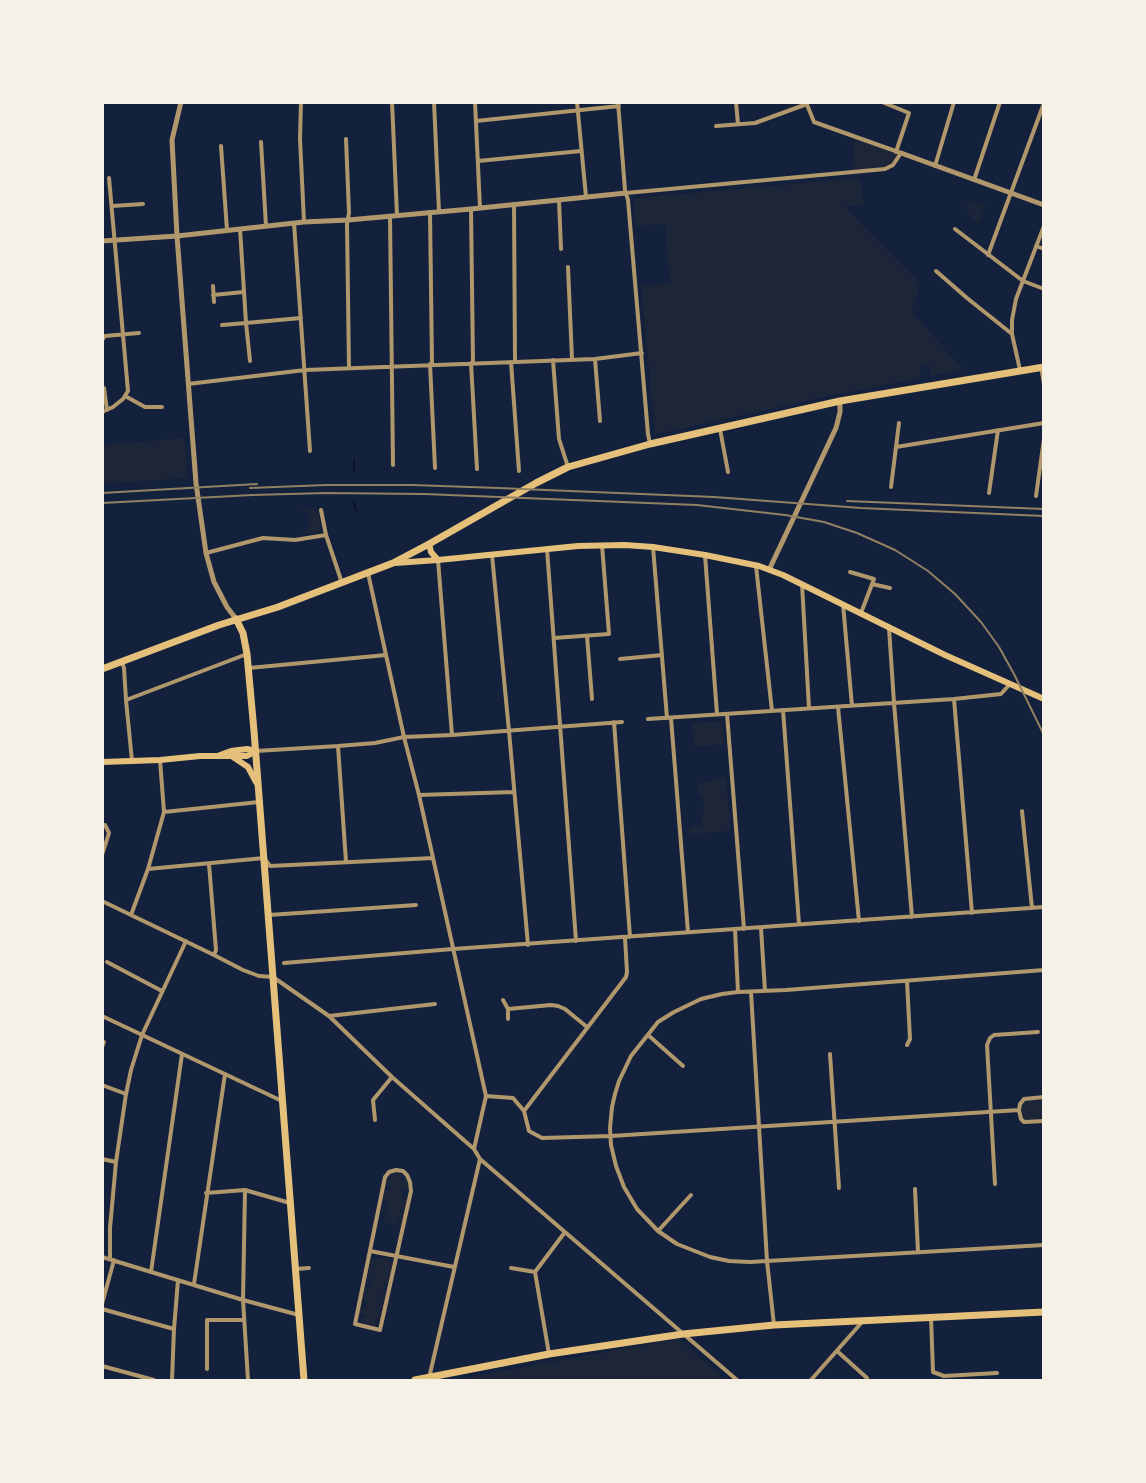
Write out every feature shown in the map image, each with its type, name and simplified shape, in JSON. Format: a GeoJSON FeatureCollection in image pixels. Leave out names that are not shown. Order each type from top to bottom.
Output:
{"type":"FeatureCollection","features":[{"type":"Feature","properties":{"kind":"highway"},"geometry":{"type":"LineString","coordinates":[[102,669],[236,619],[278,607],[393,563],[568,467],[650,444],[840,401],[1042,367]]}},
{"type":"Feature","properties":{"kind":"highway"},"geometry":{"type":"LineString","coordinates":[[236,619],[243,633],[249,668],[304,1380]]}},
{"type":"Feature","properties":{"kind":"highway"},"geometry":{"type":"LineString","coordinates":[[415,1380],[549,1354],[683,1334],[774,1325],[1044,1312]]}},
{"type":"Feature","properties":{"kind":"main road"},"geometry":{"type":"LineString","coordinates":[[429,544],[431,552],[438,560]]}},
{"type":"Feature","properties":{"kind":"main road"},"geometry":{"type":"LineString","coordinates":[[393,563],[578,546],[653,547],[705,555],[756,566],[802,584],[889,628],[1009,685],[1044,699]]}},
{"type":"Feature","properties":{"kind":"main road"},"geometry":{"type":"LineString","coordinates":[[216,756],[230,751],[247,749],[256,751]]}},
{"type":"Feature","properties":{"kind":"main road"},"geometry":{"type":"LineString","coordinates":[[102,762],[160,760],[197,756],[247,756],[256,751]]}},
{"type":"Feature","properties":{"kind":"main road"},"geometry":{"type":"LineString","coordinates":[[229,756],[248,766],[258,787]]}},
{"type":"Feature","properties":{"kind":"street"},"geometry":{"type":"LineString","coordinates":[[181,102],[172,140],[177,236],[196,483],[206,553],[214,582],[227,607],[236,619]]}},
{"type":"Feature","properties":{"kind":"street"},"geometry":{"type":"LineString","coordinates":[[302,102],[300,139],[304,222]]}},
{"type":"Feature","properties":{"kind":"street"},"geometry":{"type":"LineString","coordinates":[[392,102],[397,215]]}},
{"type":"Feature","properties":{"kind":"street"},"geometry":{"type":"LineString","coordinates":[[434,102],[439,212]]}},
{"type":"Feature","properties":{"kind":"street"},"geometry":{"type":"LineString","coordinates":[[475,102],[480,208]]}},
{"type":"Feature","properties":{"kind":"street"},"geometry":{"type":"LineString","coordinates":[[577,102],[586,197]]}},
{"type":"Feature","properties":{"kind":"street"},"geometry":{"type":"LineString","coordinates":[[736,102],[738,124]]}},
{"type":"Feature","properties":{"kind":"street"},"geometry":{"type":"LineString","coordinates":[[102,242],[885,169],[893,164],[909,112],[882,102]]}},
{"type":"Feature","properties":{"kind":"street"},"geometry":{"type":"LineString","coordinates":[[935,166],[954,102]]}},
{"type":"Feature","properties":{"kind":"street"},"geometry":{"type":"LineString","coordinates":[[974,180],[1000,102]]}},
{"type":"Feature","properties":{"kind":"street"},"geometry":{"type":"LineString","coordinates":[[716,126],[755,122],[807,103],[814,122],[1044,204]]}},
{"type":"Feature","properties":{"kind":"street"},"geometry":{"type":"LineString","coordinates":[[988,255],[1044,103]]}},
{"type":"Feature","properties":{"kind":"street"},"geometry":{"type":"LineString","coordinates":[[476,121],[578,111],[619,104],[650,444]]}},
{"type":"Feature","properties":{"kind":"street"},"geometry":{"type":"LineString","coordinates":[[346,139],[349,368]]}},
{"type":"Feature","properties":{"kind":"street"},"geometry":{"type":"LineString","coordinates":[[261,142],[266,226]]}},
{"type":"Feature","properties":{"kind":"street"},"geometry":{"type":"LineString","coordinates":[[221,146],[227,230]]}},
{"type":"Feature","properties":{"kind":"street"},"geometry":{"type":"LineString","coordinates":[[478,161],[582,152]]}},
{"type":"Feature","properties":{"kind":"street"},"geometry":{"type":"LineString","coordinates":[[102,412],[113,407],[123,399],[128,391],[109,178]]}},
{"type":"Feature","properties":{"kind":"street"},"geometry":{"type":"LineString","coordinates":[[559,200],[561,249]]}},
{"type":"Feature","properties":{"kind":"street"},"geometry":{"type":"LineString","coordinates":[[112,206],[143,204]]}},
{"type":"Feature","properties":{"kind":"street"},"geometry":{"type":"LineString","coordinates":[[514,204],[513,362],[519,471]]}},
{"type":"Feature","properties":{"kind":"street"},"geometry":{"type":"LineString","coordinates":[[471,209],[472,363],[478,469]]}},
{"type":"Feature","properties":{"kind":"street"},"geometry":{"type":"LineString","coordinates":[[430,212],[431,364],[435,468]]}},
{"type":"Feature","properties":{"kind":"street"},"geometry":{"type":"LineString","coordinates":[[390,216],[393,465]]}},
{"type":"Feature","properties":{"kind":"street"},"geometry":{"type":"LineString","coordinates":[[294,223],[310,451]]}},
{"type":"Feature","properties":{"kind":"street"},"geometry":{"type":"LineString","coordinates":[[1020,370],[1012,334],[1013,313],[1016,299],[1044,226]]}},
{"type":"Feature","properties":{"kind":"street"},"geometry":{"type":"LineString","coordinates":[[240,229],[250,362]]}},
{"type":"Feature","properties":{"kind":"street"},"geometry":{"type":"LineString","coordinates":[[955,229],[1023,281],[1044,289]]}},
{"type":"Feature","properties":{"kind":"street"},"geometry":{"type":"LineString","coordinates":[[1036,246],[1044,248]]}},
{"type":"Feature","properties":{"kind":"street"},"geometry":{"type":"LineString","coordinates":[[568,267],[572,359]]}},
{"type":"Feature","properties":{"kind":"street"},"geometry":{"type":"LineString","coordinates":[[936,271],[1012,334]]}},
{"type":"Feature","properties":{"kind":"street"},"geometry":{"type":"LineString","coordinates":[[213,286],[214,302]]}},
{"type":"Feature","properties":{"kind":"street"},"geometry":{"type":"LineString","coordinates":[[213,295],[244,292]]}},
{"type":"Feature","properties":{"kind":"street"},"geometry":{"type":"LineString","coordinates":[[222,325],[301,318]]}},
{"type":"Feature","properties":{"kind":"street"},"geometry":{"type":"LineString","coordinates":[[102,340],[105,336],[139,333]]}},
{"type":"Feature","properties":{"kind":"street"},"geometry":{"type":"LineString","coordinates":[[188,384],[305,370],[595,359],[642,353]]}},
{"type":"Feature","properties":{"kind":"street"},"geometry":{"type":"LineString","coordinates":[[595,359],[600,420]]}},
{"type":"Feature","properties":{"kind":"street"},"geometry":{"type":"LineString","coordinates":[[553,360],[560,439],[568,467]]}},
{"type":"Feature","properties":{"kind":"street"},"geometry":{"type":"LineString","coordinates":[[1042,367],[1044,384]]}},
{"type":"Feature","properties":{"kind":"street"},"geometry":{"type":"LineString","coordinates":[[102,388],[104,388],[107,410]]}},
{"type":"Feature","properties":{"kind":"street"},"geometry":{"type":"LineString","coordinates":[[125,396],[145,407],[162,407]]}},
{"type":"Feature","properties":{"kind":"street"},"geometry":{"type":"LineString","coordinates":[[769,570],[836,428],[840,412],[840,401]]}},
{"type":"Feature","properties":{"kind":"street"},"geometry":{"type":"LineString","coordinates":[[891,487],[899,423]]}},
{"type":"Feature","properties":{"kind":"street"},"geometry":{"type":"LineString","coordinates":[[896,447],[1044,423]]}},
{"type":"Feature","properties":{"kind":"street"},"geometry":{"type":"LineString","coordinates":[[720,429],[728,472]]}},
{"type":"Feature","properties":{"kind":"street"},"geometry":{"type":"LineString","coordinates":[[989,493],[998,430]]}},
{"type":"Feature","properties":{"kind":"street"},"geometry":{"type":"LineString","coordinates":[[1036,496],[1044,440]]}},
{"type":"Feature","properties":{"kind":"street"},"geometry":{"type":"LineString","coordinates":[[321,510],[326,535],[342,583]]}},
{"type":"Feature","properties":{"kind":"street"},"geometry":{"type":"LineString","coordinates":[[206,553],[263,538],[295,540],[326,535]]}},
{"type":"Feature","properties":{"kind":"street"},"geometry":{"type":"LineString","coordinates":[[554,638],[609,634],[602,546]]}},
{"type":"Feature","properties":{"kind":"street"},"geometry":{"type":"LineString","coordinates":[[653,547],[688,932]]}},
{"type":"Feature","properties":{"kind":"street"},"geometry":{"type":"LineString","coordinates":[[547,550],[576,941]]}},
{"type":"Feature","properties":{"kind":"street"},"geometry":{"type":"LineString","coordinates":[[492,555],[528,944]]}},
{"type":"Feature","properties":{"kind":"street"},"geometry":{"type":"LineString","coordinates":[[705,555],[717,714]]}},
{"type":"Feature","properties":{"kind":"street"},"geometry":{"type":"LineString","coordinates":[[438,560],[452,735]]}},
{"type":"Feature","properties":{"kind":"street"},"geometry":{"type":"LineString","coordinates":[[756,566],[772,711]]}},
{"type":"Feature","properties":{"kind":"street"},"geometry":{"type":"LineString","coordinates":[[368,572],[486,1096],[474,1149]]}},
{"type":"Feature","properties":{"kind":"street"},"geometry":{"type":"LineString","coordinates":[[850,572],[874,579],[861,613]]}},
{"type":"Feature","properties":{"kind":"street"},"geometry":{"type":"LineString","coordinates":[[802,584],[809,708]]}},
{"type":"Feature","properties":{"kind":"street"},"geometry":{"type":"LineString","coordinates":[[872,584],[890,588]]}},
{"type":"Feature","properties":{"kind":"street"},"geometry":{"type":"LineString","coordinates":[[843,604],[852,706]]}},
{"type":"Feature","properties":{"kind":"street"},"geometry":{"type":"LineString","coordinates":[[889,628],[912,917]]}},
{"type":"Feature","properties":{"kind":"street"},"geometry":{"type":"LineString","coordinates":[[587,636],[592,699]]}},
{"type":"Feature","properties":{"kind":"street"},"geometry":{"type":"LineString","coordinates":[[126,700],[247,654]]}},
{"type":"Feature","properties":{"kind":"street"},"geometry":{"type":"LineString","coordinates":[[249,668],[386,655]]}},
{"type":"Feature","properties":{"kind":"street"},"geometry":{"type":"LineString","coordinates":[[620,659],[662,655]]}},
{"type":"Feature","properties":{"kind":"street"},"geometry":{"type":"LineString","coordinates":[[122,662],[132,761]]}},
{"type":"Feature","properties":{"kind":"street"},"geometry":{"type":"LineString","coordinates":[[648,719],[954,699],[1001,694],[1009,685]]}},
{"type":"Feature","properties":{"kind":"street"},"geometry":{"type":"LineString","coordinates":[[954,699],[972,913]]}},
{"type":"Feature","properties":{"kind":"street"},"geometry":{"type":"LineString","coordinates":[[838,707],[859,920]]}},
{"type":"Feature","properties":{"kind":"street"},"geometry":{"type":"LineString","coordinates":[[783,710],[799,924]]}},
{"type":"Feature","properties":{"kind":"street"},"geometry":{"type":"LineString","coordinates":[[727,714],[744,929]]}},
{"type":"Feature","properties":{"kind":"street"},"geometry":{"type":"LineString","coordinates":[[614,722],[630,937]]}},
{"type":"Feature","properties":{"kind":"street"},"geometry":{"type":"LineString","coordinates":[[256,751],[375,743],[404,737],[622,722]]}},
{"type":"Feature","properties":{"kind":"street"},"geometry":{"type":"LineString","coordinates":[[338,746],[346,862]]}},
{"type":"Feature","properties":{"kind":"street"},"geometry":{"type":"LineString","coordinates":[[131,915],[148,869],[164,812],[160,760]]}},
{"type":"Feature","properties":{"kind":"street"},"geometry":{"type":"LineString","coordinates":[[419,794],[514,792]]}},
{"type":"Feature","properties":{"kind":"street"},"geometry":{"type":"LineString","coordinates":[[164,812],[259,802]]}},
{"type":"Feature","properties":{"kind":"street"},"geometry":{"type":"LineString","coordinates":[[1022,811],[1032,908]]}},
{"type":"Feature","properties":{"kind":"street"},"geometry":{"type":"LineString","coordinates":[[102,824],[105,825],[109,833],[102,855]]}},
{"type":"Feature","properties":{"kind":"street"},"geometry":{"type":"LineString","coordinates":[[148,869],[264,858],[270,866],[433,858]]}},
{"type":"Feature","properties":{"kind":"street"},"geometry":{"type":"LineString","coordinates":[[210,864],[216,950],[214,955]]}},
{"type":"Feature","properties":{"kind":"street"},"geometry":{"type":"LineString","coordinates":[[102,901],[249,973],[273,977],[328,1016],[392,1077],[474,1149],[480,1158],[737,1380]]}},
{"type":"Feature","properties":{"kind":"street"},"geometry":{"type":"LineString","coordinates":[[269,915],[416,905]]}},
{"type":"Feature","properties":{"kind":"street"},"geometry":{"type":"LineString","coordinates":[[284,963],[453,949],[1044,907]]}},
{"type":"Feature","properties":{"kind":"street"},"geometry":{"type":"LineString","coordinates":[[760,928],[765,991]]}},
{"type":"Feature","properties":{"kind":"street"},"geometry":{"type":"LineString","coordinates":[[735,929],[738,992]]}},
{"type":"Feature","properties":{"kind":"street"},"geometry":{"type":"LineString","coordinates":[[524,1111],[627,975],[624,938]]}},
{"type":"Feature","properties":{"kind":"street"},"geometry":{"type":"LineString","coordinates":[[102,1304],[112,1260],[110,1228],[116,1162],[131,1070],[142,1035],[186,941]]}},
{"type":"Feature","properties":{"kind":"street"},"geometry":{"type":"LineString","coordinates":[[107,962],[162,991]]}},
{"type":"Feature","properties":{"kind":"street"},"geometry":{"type":"LineString","coordinates":[[1044,970],[738,992],[701,999],[686,1005],[658,1022],[631,1056],[619,1081],[612,1107],[611,1136],[613,1155],[624,1187],[637,1209],[658,1231],[677,1244],[710,1257],[729,1261],[767,1261],[1044,1245]]}},
{"type":"Feature","properties":{"kind":"street"},"geometry":{"type":"LineString","coordinates":[[906,1045],[910,1038],[907,981]]}},
{"type":"Feature","properties":{"kind":"street"},"geometry":{"type":"LineString","coordinates":[[750,992],[767,1261],[774,1325]]}},
{"type":"Feature","properties":{"kind":"street"},"geometry":{"type":"LineString","coordinates":[[503,1000],[508,1009],[508,1018]]}},
{"type":"Feature","properties":{"kind":"street"},"geometry":{"type":"LineString","coordinates":[[328,1016],[435,1004]]}},
{"type":"Feature","properties":{"kind":"street"},"geometry":{"type":"LineString","coordinates":[[508,1009],[558,1006],[565,1009],[587,1027]]}},
{"type":"Feature","properties":{"kind":"street"},"geometry":{"type":"LineString","coordinates":[[102,1016],[282,1101]]}},
{"type":"Feature","properties":{"kind":"street"},"geometry":{"type":"LineString","coordinates":[[1029,1032],[1029,1038]]}},
{"type":"Feature","properties":{"kind":"street"},"geometry":{"type":"LineString","coordinates":[[995,1184],[988,1042],[994,1035],[1038,1032]]}},
{"type":"Feature","properties":{"kind":"street"},"geometry":{"type":"LineString","coordinates":[[648,1035],[683,1066]]}},
{"type":"Feature","properties":{"kind":"street"},"geometry":{"type":"LineString","coordinates":[[151,1272],[182,1054]]}},
{"type":"Feature","properties":{"kind":"street"},"geometry":{"type":"LineString","coordinates":[[830,1054],[839,1188]]}},
{"type":"Feature","properties":{"kind":"street"},"geometry":{"type":"LineString","coordinates":[[194,1284],[225,1074]]}},
{"type":"Feature","properties":{"kind":"street"},"geometry":{"type":"LineString","coordinates":[[374,1120],[373,1100],[392,1077]]}},
{"type":"Feature","properties":{"kind":"street"},"geometry":{"type":"LineString","coordinates":[[102,1085],[126,1094]]}},
{"type":"Feature","properties":{"kind":"street"},"geometry":{"type":"LineString","coordinates":[[486,1096],[513,1098],[524,1111],[529,1131],[542,1138],[611,1136],[1019,1110]]}},
{"type":"Feature","properties":{"kind":"street"},"geometry":{"type":"LineString","coordinates":[[1044,1097],[1024,1099],[1020,1104],[1019,1110],[1024,1122],[1044,1121]]}},
{"type":"Feature","properties":{"kind":"street"},"geometry":{"type":"LineString","coordinates":[[429,1378],[480,1158]]}},
{"type":"Feature","properties":{"kind":"street"},"geometry":{"type":"LineString","coordinates":[[102,1159],[116,1162]]}},
{"type":"Feature","properties":{"kind":"street"},"geometry":{"type":"LineString","coordinates":[[403,1171],[410,1182],[411,1192],[380,1330],[355,1324],[364,1270],[370,1251],[385,1178],[389,1172],[403,1171]]}},
{"type":"Feature","properties":{"kind":"street"},"geometry":{"type":"LineString","coordinates":[[915,1189],[918,1252]]}},
{"type":"Feature","properties":{"kind":"street"},"geometry":{"type":"LineString","coordinates":[[206,1193],[245,1190],[290,1203]]}},
{"type":"Feature","properties":{"kind":"street"},"geometry":{"type":"LineString","coordinates":[[245,1190],[243,1300],[248,1380]]}},
{"type":"Feature","properties":{"kind":"street"},"geometry":{"type":"LineString","coordinates":[[658,1231],[691,1195]]}},
{"type":"Feature","properties":{"kind":"street"},"geometry":{"type":"LineString","coordinates":[[549,1354],[535,1272],[565,1232]]}},
{"type":"Feature","properties":{"kind":"street"},"geometry":{"type":"LineString","coordinates":[[370,1251],[454,1267]]}},
{"type":"Feature","properties":{"kind":"street"},"geometry":{"type":"LineString","coordinates":[[102,1257],[299,1315]]}},
{"type":"Feature","properties":{"kind":"street"},"geometry":{"type":"LineString","coordinates":[[295,1269],[309,1268]]}},
{"type":"Feature","properties":{"kind":"street"},"geometry":{"type":"LineString","coordinates":[[511,1268],[535,1272]]}},
{"type":"Feature","properties":{"kind":"street"},"geometry":{"type":"LineString","coordinates":[[172,1380],[178,1280]]}},
{"type":"Feature","properties":{"kind":"street"},"geometry":{"type":"LineString","coordinates":[[102,1309],[174,1330]]}},
{"type":"Feature","properties":{"kind":"street"},"geometry":{"type":"LineString","coordinates":[[931,1317],[934,1372],[944,1376],[997,1373]]}},
{"type":"Feature","properties":{"kind":"street"},"geometry":{"type":"LineString","coordinates":[[207,1369],[207,1320],[244,1320]]}},
{"type":"Feature","properties":{"kind":"street"},"geometry":{"type":"LineString","coordinates":[[811,1380],[863,1321]]}},
{"type":"Feature","properties":{"kind":"street"},"geometry":{"type":"LineString","coordinates":[[837,1351],[868,1378]]}},
{"type":"Feature","properties":{"kind":"street"},"geometry":{"type":"LineString","coordinates":[[102,1366],[154,1380]]}},
{"type":"Feature","properties":{"kind":"shaded area"},"geometry":{"type":"Polygon","coordinates":[[[854,137],[901,153],[893,165],[888,168],[852,172],[854,137]]]}},
{"type":"Feature","properties":{"kind":"shaded area"},"geometry":{"type":"Polygon","coordinates":[[[860,178],[864,204],[845,207],[920,283],[912,312],[964,370],[931,376],[929,364],[919,365],[921,378],[819,398],[657,434],[655,432],[641,286],[670,283],[665,224],[636,226],[634,201],[636,198],[860,178]]]}},
{"type":"Feature","properties":{"kind":"shaded area"},"geometry":{"type":"Polygon","coordinates":[[[969,200],[985,206],[979,224],[967,214],[969,212],[966,201],[969,200]]]}},
{"type":"Feature","properties":{"kind":"shaded area"},"geometry":{"type":"Polygon","coordinates":[[[184,438],[188,478],[103,484],[103,445],[184,438]]]}},
{"type":"Feature","properties":{"kind":"shaded area"},"geometry":{"type":"Polygon","coordinates":[[[298,507],[318,511],[321,532],[303,534],[304,530],[308,530],[309,513],[304,512],[298,507]]]}},
{"type":"Feature","properties":{"kind":"shaded area"},"geometry":{"type":"Polygon","coordinates":[[[722,721],[724,744],[694,747],[692,723],[722,721]]]}},
{"type":"Feature","properties":{"kind":"shaded area"},"geometry":{"type":"Polygon","coordinates":[[[726,777],[730,831],[690,834],[689,827],[702,825],[701,813],[704,813],[703,796],[700,796],[700,793],[698,793],[697,783],[712,782],[712,779],[726,777]]]}},
{"type":"Feature","properties":{"kind":"shaded area"},"geometry":{"type":"Polygon","coordinates":[[[1043,1100],[1043,1119],[1024,1119],[1022,1116],[1022,1103],[1025,1101],[1043,1100]]]}},
{"type":"Feature","properties":{"kind":"shaded area"},"geometry":{"type":"Polygon","coordinates":[[[397,1172],[403,1175],[401,1178],[403,1181],[407,1179],[409,1183],[409,1189],[403,1189],[402,1198],[407,1199],[405,1209],[400,1208],[400,1212],[404,1214],[403,1219],[398,1218],[397,1222],[402,1224],[401,1226],[383,1222],[386,1212],[381,1211],[381,1209],[386,1209],[388,1201],[382,1199],[384,1190],[390,1191],[391,1186],[386,1185],[388,1178],[390,1174],[397,1172]]]}},
{"type":"Feature","properties":{"kind":"shaded area"},"geometry":{"type":"Polygon","coordinates":[[[379,1257],[389,1259],[393,1265],[390,1283],[384,1283],[383,1292],[387,1293],[386,1301],[381,1300],[380,1304],[385,1305],[384,1310],[380,1309],[379,1313],[383,1314],[380,1322],[377,1318],[374,1320],[376,1325],[374,1325],[362,1322],[360,1320],[365,1317],[364,1314],[359,1315],[359,1312],[360,1308],[365,1309],[367,1301],[362,1299],[365,1287],[370,1288],[372,1279],[367,1278],[372,1260],[379,1257]]]}},
{"type":"Feature","properties":{"kind":"shaded area"},"geometry":{"type":"Polygon","coordinates":[[[676,1339],[726,1380],[455,1380],[676,1339]]]}},
{"type":"Feature","properties":{"kind":"waterway"},"geometry":{"type":"LineString","coordinates":[[354,460],[354,472]]}},
{"type":"Feature","properties":{"kind":"waterway"},"geometry":{"type":"LineString","coordinates":[[354,502],[356,510]]}},
{"type":"Feature","properties":{"kind":"railway"},"geometry":{"type":"LineString","coordinates":[[102,493],[257,484]]}},
{"type":"Feature","properties":{"kind":"railway"},"geometry":{"type":"LineString","coordinates":[[250,488],[326,485],[498,488],[714,497],[861,508],[1044,516]]}},
{"type":"Feature","properties":{"kind":"railway"},"geometry":{"type":"LineString","coordinates":[[102,503],[252,495],[326,493],[424,494],[697,505],[785,515],[824,522],[857,533],[895,550],[928,571],[955,594],[981,622],[999,647],[1044,735]]}},
{"type":"Feature","properties":{"kind":"railway"},"geometry":{"type":"LineString","coordinates":[[847,501],[1044,509]]}}]}
